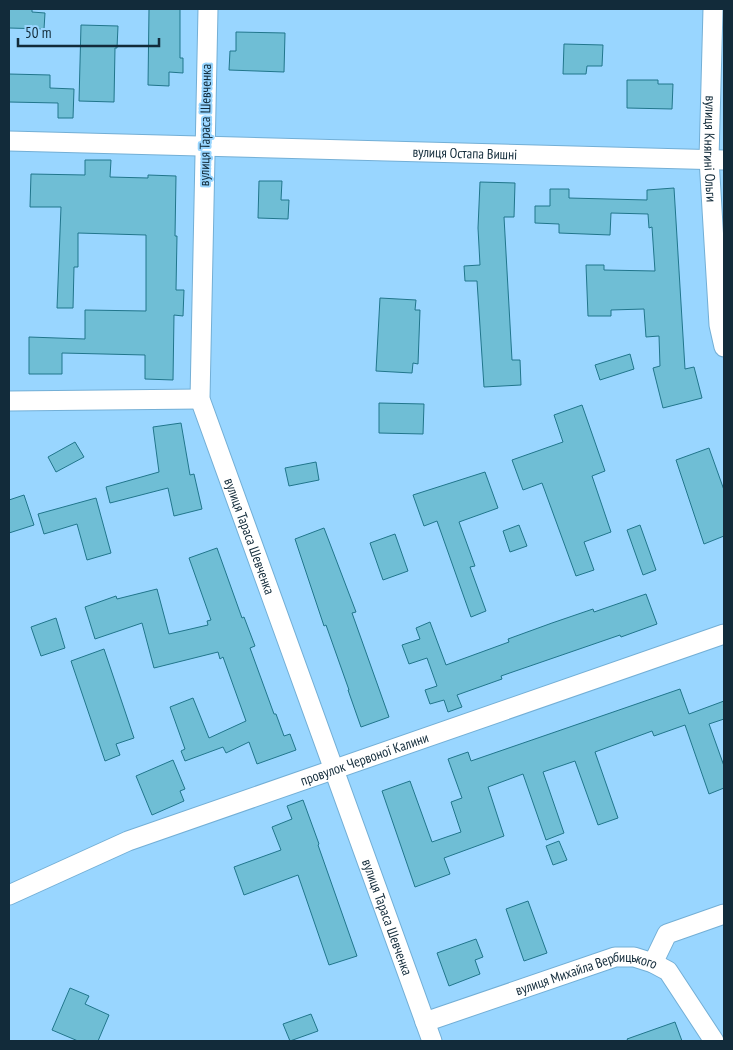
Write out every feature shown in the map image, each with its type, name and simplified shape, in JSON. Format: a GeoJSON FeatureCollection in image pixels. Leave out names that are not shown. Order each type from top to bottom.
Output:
{"type":"FeatureCollection","features":[{"type":"Feature","properties":{"kind":"street","name":"вулиця Тараса Шевченка"},"geometry":{"type":"LineString","coordinates":[[208,9],[200,399],[432,1041]]}},
{"type":"Feature","properties":{"kind":"street","name":"вулиця Княгині Ольги"},"geometry":{"type":"LineString","coordinates":[[712,9],[717,159],[719,325],[724,348]]}},
{"type":"Feature","properties":{"kind":"street","name":"вулиця Остапа Вишні"},"geometry":{"type":"LineString","coordinates":[[9,141],[717,159]]}},
{"type":"Feature","properties":{"kind":"street"},"geometry":{"type":"LineString","coordinates":[[9,401],[200,399]]}},
{"type":"Feature","properties":{"kind":"street","name":"провулок Червоної Калини"},"geometry":{"type":"LineString","coordinates":[[9,895],[128,841],[724,634]]}},
{"type":"Feature","properties":{"kind":"street"},"geometry":{"type":"LineString","coordinates":[[653,963],[667,934],[724,914]]}},
{"type":"Feature","properties":{"kind":"street","name":"вулиця Михайла Вербицького"},"geometry":{"type":"LineString","coordinates":[[425,1022],[615,957],[634,957],[653,963],[668,971],[714,1041]]}},
{"type":"Feature","properties":{"kind":"building"},"geometry":{"type":"Polygon","coordinates":[[[9,9],[32,9],[32,12],[45,13],[44,29],[9,28],[9,9]]]}},
{"type":"Feature","properties":{"kind":"building"},"geometry":{"type":"Polygon","coordinates":[[[149,9],[180,9],[180,58],[183,58],[183,73],[169,72],[169,86],[148,85],[149,9]]]}},
{"type":"Feature","properties":{"kind":"building"},"geometry":{"type":"Polygon","coordinates":[[[81,25],[118,26],[117,48],[115,48],[114,102],[79,101],[81,25]]]}},
{"type":"Feature","properties":{"kind":"building"},"geometry":{"type":"Polygon","coordinates":[[[236,32],[285,33],[284,72],[229,70],[230,51],[236,51],[236,32]]]}},
{"type":"Feature","properties":{"kind":"building"},"geometry":{"type":"Polygon","coordinates":[[[564,44],[603,45],[602,66],[587,66],[586,74],[563,74],[564,44]]]}},
{"type":"Feature","properties":{"kind":"building"},"geometry":{"type":"Polygon","coordinates":[[[9,74],[50,75],[50,88],[74,89],[73,118],[58,118],[58,103],[9,102],[9,74]]]}},
{"type":"Feature","properties":{"kind":"building"},"geometry":{"type":"Polygon","coordinates":[[[627,80],[658,80],[658,84],[673,84],[672,109],[627,108],[627,80]]]}},
{"type":"Feature","properties":{"kind":"building"},"geometry":{"type":"Polygon","coordinates":[[[85,160],[111,160],[110,177],[148,178],[148,175],[176,176],[176,290],[184,290],[183,316],[174,315],[173,380],[145,379],[145,355],[62,353],[62,374],[29,374],[29,337],[85,339],[85,310],[146,311],[146,235],[78,233],[78,267],[74,267],[73,308],[57,308],[61,207],[30,207],[31,174],[85,175],[85,160]]]}},
{"type":"Feature","properties":{"kind":"building"},"geometry":{"type":"Polygon","coordinates":[[[259,181],[282,181],[281,200],[289,200],[288,219],[258,218],[259,181]]]}},
{"type":"Feature","properties":{"kind":"building"},"geometry":{"type":"Polygon","coordinates":[[[480,182],[515,183],[514,217],[504,217],[512,360],[520,360],[521,385],[484,387],[477,281],[465,281],[464,266],[480,265],[478,228],[480,182]]]}},
{"type":"Feature","properties":{"kind":"building"},"geometry":{"type":"Polygon","coordinates":[[[674,188],[685,369],[694,367],[702,398],[663,408],[653,368],[660,366],[659,336],[646,337],[644,309],[611,310],[611,316],[588,316],[586,265],[604,265],[604,270],[655,271],[652,227],[649,228],[648,214],[611,213],[610,235],[559,233],[559,224],[535,223],[535,206],[550,206],[550,189],[569,189],[569,198],[647,200],[647,190],[674,188]]]}},
{"type":"Feature","properties":{"kind":"building"},"geometry":{"type":"Polygon","coordinates":[[[380,298],[416,300],[415,310],[420,310],[418,364],[413,363],[412,373],[376,371],[380,298]]]}},
{"type":"Feature","properties":{"kind":"building"},"geometry":{"type":"Polygon","coordinates":[[[630,354],[634,369],[600,380],[595,365],[630,354]]]}},
{"type":"Feature","properties":{"kind":"building"},"geometry":{"type":"Polygon","coordinates":[[[379,403],[424,404],[423,434],[379,433],[379,403]]]}},
{"type":"Feature","properties":{"kind":"building"},"geometry":{"type":"Polygon","coordinates":[[[582,405],[605,471],[592,476],[611,532],[584,542],[594,570],[576,576],[542,483],[523,490],[512,460],[563,442],[554,415],[582,405]]]}},
{"type":"Feature","properties":{"kind":"building"},"geometry":{"type":"Polygon","coordinates":[[[181,423],[190,475],[194,474],[202,509],[174,516],[168,488],[110,503],[106,487],[159,472],[153,427],[181,423]]]}},
{"type":"Feature","properties":{"kind":"building"},"geometry":{"type":"Polygon","coordinates":[[[75,442],[84,457],[56,472],[48,457],[75,442]]]}},
{"type":"Feature","properties":{"kind":"building"},"geometry":{"type":"Polygon","coordinates":[[[709,448],[724,490],[724,536],[704,544],[676,460],[709,448]]]}},
{"type":"Feature","properties":{"kind":"building"},"geometry":{"type":"Polygon","coordinates":[[[316,462],[319,480],[289,486],[285,468],[316,462]]]}},
{"type":"Feature","properties":{"kind":"building"},"geometry":{"type":"Polygon","coordinates":[[[485,472],[498,508],[459,522],[475,566],[470,567],[486,611],[471,617],[437,521],[424,526],[413,495],[485,472]]]}},
{"type":"Feature","properties":{"kind":"building"},"geometry":{"type":"Polygon","coordinates":[[[24,495],[34,525],[9,533],[9,500],[24,495]]]}},
{"type":"Feature","properties":{"kind":"building"},"geometry":{"type":"Polygon","coordinates":[[[96,498],[111,553],[87,560],[77,524],[44,534],[38,514],[96,498]]]}},
{"type":"Feature","properties":{"kind":"building"},"geometry":{"type":"Polygon","coordinates":[[[519,525],[527,546],[510,552],[503,531],[519,525]]]}},
{"type":"Feature","properties":{"kind":"building"},"geometry":{"type":"Polygon","coordinates":[[[640,525],[656,570],[643,575],[627,530],[640,525]]]}},
{"type":"Feature","properties":{"kind":"building"},"geometry":{"type":"Polygon","coordinates":[[[324,528],[356,612],[352,613],[389,717],[361,727],[295,539],[324,528]]]}},
{"type":"Feature","properties":{"kind":"building"},"geometry":{"type":"Polygon","coordinates":[[[395,534],[408,571],[383,580],[370,543],[395,534]]]}},
{"type":"Feature","properties":{"kind":"building"},"geometry":{"type":"Polygon","coordinates":[[[217,548],[242,618],[244,617],[255,646],[250,648],[274,714],[276,714],[284,736],[290,734],[296,750],[257,764],[249,742],[226,753],[223,747],[185,761],[181,751],[185,749],[170,707],[193,698],[209,738],[246,721],[223,657],[220,659],[218,652],[154,668],[142,623],[95,639],[85,607],[116,596],[117,599],[157,589],[169,634],[208,625],[207,621],[211,620],[189,558],[217,548]]]}},
{"type":"Feature","properties":{"kind":"building"},"geometry":{"type":"Polygon","coordinates":[[[646,594],[657,624],[501,676],[502,679],[457,695],[462,707],[448,712],[444,700],[430,704],[425,690],[437,686],[427,658],[409,664],[402,645],[420,639],[416,628],[430,622],[446,665],[509,642],[508,639],[552,623],[593,609],[594,612],[646,594]]]}},
{"type":"Feature","properties":{"kind":"building"},"geometry":{"type":"Polygon","coordinates":[[[56,618],[65,648],[41,656],[31,627],[56,618]]]}},
{"type":"Feature","properties":{"kind":"building"},"geometry":{"type":"Polygon","coordinates":[[[104,649],[134,738],[116,744],[120,755],[105,761],[71,661],[104,649]]]}},
{"type":"Feature","properties":{"kind":"building"},"geometry":{"type":"Polygon","coordinates":[[[680,689],[689,714],[724,701],[724,719],[709,724],[724,766],[724,788],[709,794],[685,725],[654,736],[652,731],[595,752],[618,818],[598,825],[575,761],[543,772],[564,833],[546,840],[523,774],[488,787],[504,836],[444,858],[450,874],[415,887],[382,791],[410,781],[432,842],[461,832],[451,802],[462,798],[448,759],[468,752],[471,761],[680,689]]]}},
{"type":"Feature","properties":{"kind":"building"},"geometry":{"type":"Polygon","coordinates":[[[173,760],[185,789],[180,791],[184,801],[152,815],[136,776],[173,760]]]}},
{"type":"Feature","properties":{"kind":"building"},"geometry":{"type":"Polygon","coordinates":[[[303,800],[357,956],[329,965],[298,875],[244,895],[234,867],[281,850],[272,827],[292,819],[287,806],[303,800]]]}},
{"type":"Feature","properties":{"kind":"building"},"geometry":{"type":"Polygon","coordinates":[[[559,841],[567,860],[553,865],[546,846],[559,841]]]}},
{"type":"Feature","properties":{"kind":"building"},"geometry":{"type":"Polygon","coordinates":[[[528,901],[547,953],[524,961],[506,909],[528,901]]]}},
{"type":"Feature","properties":{"kind":"building"},"geometry":{"type":"Polygon","coordinates":[[[476,939],[483,957],[475,960],[480,974],[449,986],[437,953],[476,939]]]}},
{"type":"Feature","properties":{"kind":"building"},"geometry":{"type":"Polygon","coordinates":[[[70,988],[89,996],[85,1004],[109,1015],[98,1041],[78,1041],[52,1030],[70,988]]]}},
{"type":"Feature","properties":{"kind":"building"},"geometry":{"type":"Polygon","coordinates":[[[311,1014],[318,1031],[290,1041],[283,1024],[311,1014]]]}},
{"type":"Feature","properties":{"kind":"building"},"geometry":{"type":"Polygon","coordinates":[[[675,1022],[682,1041],[628,1041],[627,1039],[675,1022]]]}}]}
